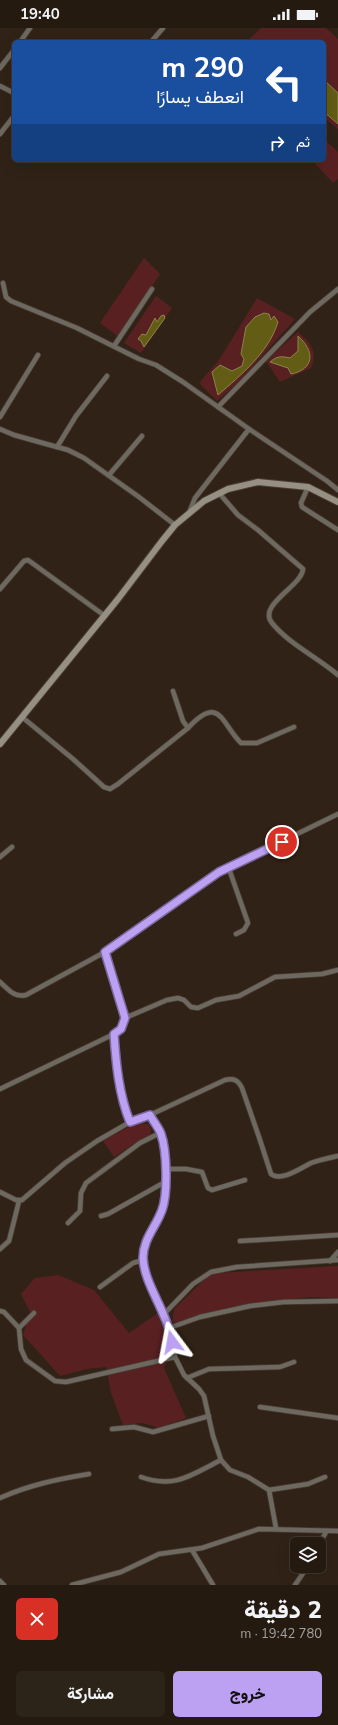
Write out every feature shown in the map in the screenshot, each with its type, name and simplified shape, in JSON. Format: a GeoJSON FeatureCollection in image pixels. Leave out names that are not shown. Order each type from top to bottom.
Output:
{"type":"FeatureCollection","features":[{"type":"Feature","properties":{"kind":"main road"},"geometry":{"type":"LineString","coordinates":[[0,744],[105,616],[175,525],[204,501],[228,489],[258,482],[308,487],[338,502]]}},
{"type":"Feature","properties":{"kind":"street"},"geometry":{"type":"LineString","coordinates":[[21,40],[30,28]]}},
{"type":"Feature","properties":{"kind":"street"},"geometry":{"type":"LineString","coordinates":[[153,40],[163,28]]}},
{"type":"Feature","properties":{"kind":"street"},"geometry":{"type":"LineString","coordinates":[[0,68],[12,53]]}},
{"type":"Feature","properties":{"kind":"street"},"geometry":{"type":"LineString","coordinates":[[0,86],[12,92]]}},
{"type":"Feature","properties":{"kind":"street"},"geometry":{"type":"LineString","coordinates":[[0,134],[12,119]]}},
{"type":"Feature","properties":{"kind":"street"},"geometry":{"type":"LineString","coordinates":[[3,283],[6,297],[11,301],[77,328],[139,359],[156,365],[183,382],[249,429],[288,453],[338,490]]}},
{"type":"Feature","properties":{"kind":"street"},"geometry":{"type":"LineString","coordinates":[[114,346],[152,289]]}},
{"type":"Feature","properties":{"kind":"street"},"geometry":{"type":"LineString","coordinates":[[218,407],[310,312],[338,289]]}},
{"type":"Feature","properties":{"kind":"street"},"geometry":{"type":"LineString","coordinates":[[0,417],[38,355]]}},
{"type":"Feature","properties":{"kind":"street"},"geometry":{"type":"LineString","coordinates":[[57,447],[76,416],[107,376]]}},
{"type":"Feature","properties":{"kind":"street"},"geometry":{"type":"LineString","coordinates":[[0,429],[14,435],[57,447],[84,458],[175,525]]}},
{"type":"Feature","properties":{"kind":"street"},"geometry":{"type":"LineString","coordinates":[[189,513],[195,498],[249,429]]}},
{"type":"Feature","properties":{"kind":"street"},"geometry":{"type":"LineString","coordinates":[[109,475],[142,436]]}},
{"type":"Feature","properties":{"kind":"street"},"geometry":{"type":"LineString","coordinates":[[308,487],[301,503],[302,507],[338,530]]}},
{"type":"Feature","properties":{"kind":"street"},"geometry":{"type":"LineString","coordinates":[[219,493],[238,515],[304,569],[300,579],[280,597],[269,612],[269,619],[273,625],[303,650],[338,675]]}},
{"type":"Feature","properties":{"kind":"street"},"geometry":{"type":"LineString","coordinates":[[0,589],[24,561],[28,560],[105,616]]}},
{"type":"Feature","properties":{"kind":"street"},"geometry":{"type":"LineString","coordinates":[[173,691],[182,717],[188,728]]}},
{"type":"Feature","properties":{"kind":"street"},"geometry":{"type":"LineString","coordinates":[[22,717],[108,789],[118,784],[204,714],[218,714],[223,717],[241,743],[252,744],[294,727]]}},
{"type":"Feature","properties":{"kind":"street"},"geometry":{"type":"LineString","coordinates":[[0,982],[14,995],[26,995],[105,952],[177,900],[228,866],[282,842],[338,814]]}},
{"type":"Feature","properties":{"kind":"street"},"geometry":{"type":"LineString","coordinates":[[0,857],[12,847]]}},
{"type":"Feature","properties":{"kind":"street"},"geometry":{"type":"LineString","coordinates":[[228,866],[248,923],[244,930],[236,934]]}},
{"type":"Feature","properties":{"kind":"street"},"geometry":{"type":"LineString","coordinates":[[0,1089],[114,1034],[121,1029],[125,1018],[105,952]]}},
{"type":"Feature","properties":{"kind":"street"},"geometry":{"type":"LineString","coordinates":[[125,1018],[167,1000],[178,998],[184,1000],[191,1007],[198,1008],[216,1000],[239,996],[275,977],[322,974],[338,970]]}},
{"type":"Feature","properties":{"kind":"street"},"geometry":{"type":"LineString","coordinates":[[114,1034],[119,1080],[126,1112],[130,1122]]}},
{"type":"Feature","properties":{"kind":"street"},"geometry":{"type":"LineString","coordinates":[[0,1249],[8,1241],[19,1201],[65,1163],[97,1141],[130,1122],[150,1115],[225,1080],[235,1080],[242,1088],[271,1174],[273,1176],[278,1177],[297,1171],[312,1163],[338,1156]]}},
{"type":"Feature","properties":{"kind":"street"},"geometry":{"type":"LineString","coordinates":[[150,1115],[160,1133],[164,1150],[165,1197],[162,1210],[147,1238],[143,1260],[154,1294],[169,1328],[175,1357],[187,1378],[202,1392],[206,1402],[213,1436],[221,1460],[230,1470],[248,1477],[269,1490],[308,1484],[325,1477]]}},
{"type":"Feature","properties":{"kind":"street"},"geometry":{"type":"LineString","coordinates":[[68,1223],[80,1211],[81,1192],[86,1182],[140,1143],[160,1133]]}},
{"type":"Feature","properties":{"kind":"street"},"geometry":{"type":"LineString","coordinates":[[165,1169],[186,1169],[202,1172],[208,1188],[212,1190],[245,1180]]}},
{"type":"Feature","properties":{"kind":"street"},"geometry":{"type":"LineString","coordinates":[[100,1216],[108,1214],[165,1182]]}},
{"type":"Feature","properties":{"kind":"street"},"geometry":{"type":"LineString","coordinates":[[0,1192],[19,1201]]}},
{"type":"Feature","properties":{"kind":"street"},"geometry":{"type":"LineString","coordinates":[[240,1241],[338,1235]]}},
{"type":"Feature","properties":{"kind":"street"},"geometry":{"type":"LineString","coordinates":[[330,1261],[338,1252]]}},
{"type":"Feature","properties":{"kind":"street"},"geometry":{"type":"LineString","coordinates":[[100,1287],[133,1262],[143,1260]]}},
{"type":"Feature","properties":{"kind":"street"},"geometry":{"type":"LineString","coordinates":[[164,1314],[193,1284],[211,1272],[238,1267],[338,1260]]}},
{"type":"Feature","properties":{"kind":"street"},"geometry":{"type":"LineString","coordinates":[[169,1328],[200,1317],[250,1306],[284,1302],[338,1301]]}},
{"type":"Feature","properties":{"kind":"street"},"geometry":{"type":"LineString","coordinates":[[0,1311],[4,1312],[19,1328],[21,1349],[26,1360],[50,1378],[60,1382],[175,1357]]}},
{"type":"Feature","properties":{"kind":"street"},"geometry":{"type":"LineString","coordinates":[[19,1328],[34,1313]]}},
{"type":"Feature","properties":{"kind":"street"},"geometry":{"type":"LineString","coordinates":[[187,1378],[209,1369],[280,1367],[294,1362]]}},
{"type":"Feature","properties":{"kind":"street"},"geometry":{"type":"LineString","coordinates":[[260,1407],[338,1418]]}},
{"type":"Feature","properties":{"kind":"street"},"geometry":{"type":"LineString","coordinates":[[112,1429],[134,1427],[153,1432],[209,1416]]}},
{"type":"Feature","properties":{"kind":"street"},"geometry":{"type":"LineString","coordinates":[[141,1477],[154,1481],[176,1481],[221,1460]]}},
{"type":"Feature","properties":{"kind":"street"},"geometry":{"type":"LineString","coordinates":[[0,1498],[39,1483],[89,1474]]}},
{"type":"Feature","properties":{"kind":"street"},"geometry":{"type":"LineString","coordinates":[[269,1490],[276,1528]]}},
{"type":"Feature","properties":{"kind":"street"},"geometry":{"type":"LineString","coordinates":[[72,1585],[92,1581],[121,1572],[160,1554],[174,1551],[192,1550],[253,1531],[276,1528],[326,1532],[338,1531]]}},
{"type":"Feature","properties":{"kind":"street"},"geometry":{"type":"LineString","coordinates":[[323,1537],[326,1532]]}},
{"type":"Feature","properties":{"kind":"street"},"geometry":{"type":"LineString","coordinates":[[192,1550],[213,1585]]}},
{"type":"Feature","properties":{"kind":"street"},"geometry":{"type":"LineString","coordinates":[[295,1585],[303,1573]]}},
{"type":"Feature","properties":{"kind":"street"},"geometry":{"type":"LineString","coordinates":[[0,1581],[4,1585]]}},
{"type":"Feature","properties":{"kind":"shaded area"},"geometry":{"type":"Polygon","coordinates":[[[261,28],[326,28],[338,39],[338,129],[326,120],[326,40],[248,40],[261,28]]]}},
{"type":"Feature","properties":{"kind":"shaded area"},"geometry":{"type":"Polygon","coordinates":[[[326,82],[338,93],[338,124],[326,114],[326,82]]]}},
{"type":"Feature","properties":{"kind":"shaded area"},"geometry":{"type":"Polygon","coordinates":[[[326,141],[338,152],[338,179],[333,183],[314,162],[326,162],[326,141]]]}},
{"type":"Feature","properties":{"kind":"shaded area"},"geometry":{"type":"Polygon","coordinates":[[[144,258],[160,274],[119,337],[100,323],[144,258]]]}},
{"type":"Feature","properties":{"kind":"shaded area"},"geometry":{"type":"Polygon","coordinates":[[[156,296],[172,308],[141,353],[124,343],[156,296]]]}},
{"type":"Feature","properties":{"kind":"shaded area"},"geometry":{"type":"Polygon","coordinates":[[[257,298],[295,319],[240,381],[217,401],[199,383],[219,360],[257,298]]]}},
{"type":"Feature","properties":{"kind":"shaded area"},"geometry":{"type":"Polygon","coordinates":[[[264,313],[269,314],[271,320],[274,316],[278,322],[274,333],[261,353],[253,362],[218,395],[212,372],[220,365],[232,371],[242,366],[244,359],[241,354],[246,327],[255,317],[264,313]]]}},
{"type":"Feature","properties":{"kind":"shaded area"},"geometry":{"type":"Polygon","coordinates":[[[164,315],[165,318],[144,347],[138,339],[142,334],[146,335],[155,318],[157,322],[161,316],[164,315]]]}},
{"type":"Feature","properties":{"kind":"shaded area"},"geometry":{"type":"Polygon","coordinates":[[[298,332],[312,348],[314,357],[311,368],[280,382],[266,361],[298,332]]]}},
{"type":"Feature","properties":{"kind":"shaded area"},"geometry":{"type":"Polygon","coordinates":[[[298,336],[304,342],[310,353],[310,359],[305,368],[299,372],[291,374],[288,368],[270,362],[279,357],[290,358],[298,351],[298,336]]]}},
{"type":"Feature","properties":{"kind":"shaded area"},"geometry":{"type":"Polygon","coordinates":[[[135,1123],[149,1124],[151,1129],[150,1136],[135,1143],[114,1157],[103,1141],[135,1123]]]}},
{"type":"Feature","properties":{"kind":"shaded area"},"geometry":{"type":"Polygon","coordinates":[[[338,1266],[338,1298],[311,1297],[250,1304],[231,1310],[208,1313],[179,1323],[172,1322],[174,1309],[209,1275],[217,1273],[338,1266]]]}},
{"type":"Feature","properties":{"kind":"shaded area"},"geometry":{"type":"Polygon","coordinates":[[[58,1275],[94,1290],[129,1333],[158,1313],[171,1355],[164,1368],[186,1418],[160,1428],[142,1423],[123,1425],[111,1393],[106,1367],[87,1369],[60,1376],[23,1335],[30,1312],[21,1294],[35,1278],[58,1275]]]}},
{"type":"Feature","properties":{"kind":"route"},"geometry":{"type":"LineString","coordinates":[[172,1342],[164,1314],[154,1294],[143,1260],[147,1238],[162,1210],[165,1197],[164,1150],[160,1133],[150,1115],[130,1122],[126,1112],[119,1080],[114,1034],[124,1025],[125,1018],[105,952],[228,866],[282,842]]}}]}
